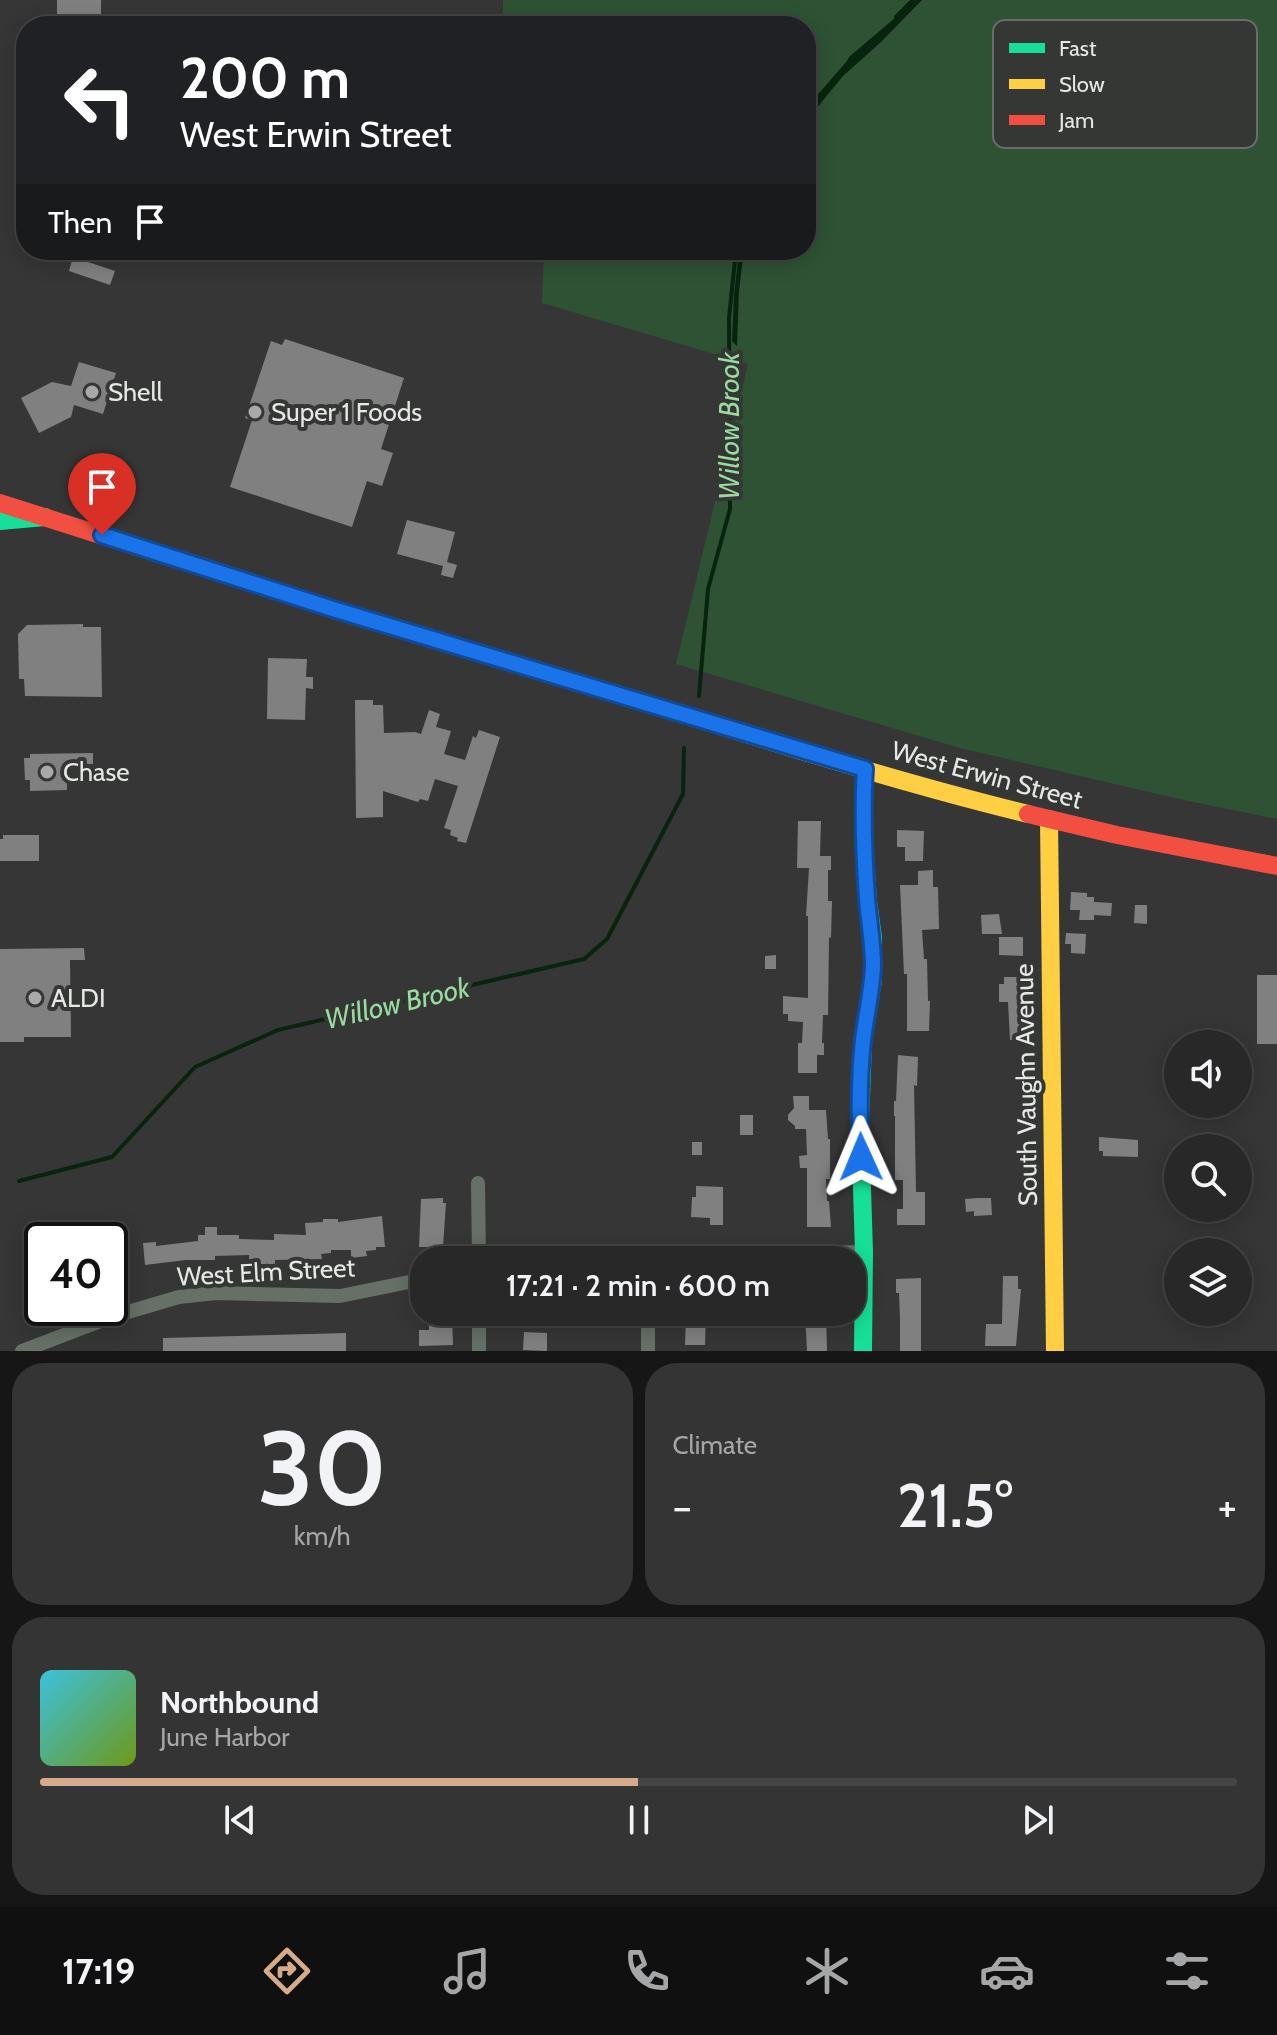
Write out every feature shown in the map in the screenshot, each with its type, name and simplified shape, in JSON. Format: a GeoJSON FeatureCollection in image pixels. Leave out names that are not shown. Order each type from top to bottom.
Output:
{"type":"FeatureCollection","features":[{"type":"Feature","properties":{"kind":"main road","name":"West Erwin Street"},"geometry":{"type":"LineString","coordinates":[[0,503],[333,609],[865,769],[1049,819],[1195,852],[1277,866]]}},
{"type":"Feature","properties":{"kind":"main road"},"geometry":{"type":"LineString","coordinates":[[0,521],[45,517]]}},
{"type":"Feature","properties":{"kind":"main road"},"geometry":{"type":"LineString","coordinates":[[864,1246],[860,1125],[863,1042],[873,980],[873,938],[864,843],[865,769]]}},
{"type":"Feature","properties":{"kind":"main road","name":"South Vaughn Avenue"},"geometry":{"type":"LineString","coordinates":[[1049,819],[1055,1351]]}},
{"type":"Feature","properties":{"kind":"main road"},"geometry":{"type":"LineString","coordinates":[[863,1326],[863,1351]]}},
{"type":"Feature","properties":{"kind":"street"},"geometry":{"type":"LineString","coordinates":[[478,1183],[479,1246]]}},
{"type":"Feature","properties":{"kind":"street","name":"West Elm Street"},"geometry":{"type":"LineString","coordinates":[[22,1351],[111,1317],[179,1297],[216,1293],[340,1296],[410,1282]]}},
{"type":"Feature","properties":{"kind":"street"},"geometry":{"type":"LineString","coordinates":[[479,1326],[479,1351]]}},
{"type":"Feature","properties":{"kind":"street"},"geometry":{"type":"LineString","coordinates":[[648,1326],[648,1351]]}},
{"type":"Feature","properties":{"kind":"shaded area"},"geometry":{"type":"Polygon","coordinates":[[[503,0],[1277,0],[1277,819],[960,748],[676,664],[748,364],[542,303],[544,260],[816,260],[816,16],[503,16],[503,0]]]}},
{"type":"Feature","properties":{"kind":"shaded area"},"geometry":{"type":"Polygon","coordinates":[[[916,0],[922,0],[843,76],[816,109],[816,100],[839,76],[849,57],[916,0]]]}},
{"type":"Feature","properties":{"kind":"shaded area"},"geometry":{"type":"Polygon","coordinates":[[[738,260],[743,260],[737,346],[732,341],[738,260]]]}},
{"type":"Feature","properties":{"kind":"building"},"geometry":{"type":"Polygon","coordinates":[[[57,0],[101,0],[101,16],[57,16],[57,0]]]}},
{"type":"Feature","properties":{"kind":"building"},"geometry":{"type":"Polygon","coordinates":[[[72,260],[82,260],[115,271],[110,285],[69,271],[72,260]]]}},
{"type":"Feature","properties":{"kind":"building"},"geometry":{"type":"Polygon","coordinates":[[[285,339],[404,378],[381,449],[393,453],[382,486],[367,481],[352,527],[230,487],[252,420],[245,418],[271,341],[282,345],[285,339]]]}},
{"type":"Feature","properties":{"kind":"building"},"geometry":{"type":"Polygon","coordinates":[[[79,362],[116,373],[103,414],[74,405],[71,417],[39,433],[21,398],[52,382],[71,386],[79,362]]]}},
{"type":"Feature","properties":{"kind":"building"},"geometry":{"type":"Polygon","coordinates":[[[407,520],[455,532],[447,562],[457,565],[453,578],[441,575],[443,566],[397,554],[407,520]]]}},
{"type":"Feature","properties":{"kind":"building"},"geometry":{"type":"Polygon","coordinates":[[[83,624],[83,627],[101,627],[102,697],[25,696],[24,679],[19,679],[18,634],[27,625],[83,624]]]}},
{"type":"Feature","properties":{"kind":"building"},"geometry":{"type":"Polygon","coordinates":[[[268,658],[307,659],[306,677],[313,677],[313,689],[306,688],[305,720],[267,719],[268,658]]]}},
{"type":"Feature","properties":{"kind":"building"},"geometry":{"type":"Polygon","coordinates":[[[355,700],[373,700],[373,705],[383,705],[384,733],[421,734],[429,710],[440,714],[436,727],[451,731],[444,754],[465,760],[473,736],[476,738],[479,730],[500,737],[466,843],[457,841],[458,838],[450,835],[451,830],[444,828],[458,786],[435,779],[428,801],[420,799],[418,802],[383,791],[383,817],[356,818],[355,700]]]}},
{"type":"Feature","properties":{"kind":"building","name":"Chase"},"geometry":{"type":"Polygon","coordinates":[[[93,753],[93,764],[70,764],[67,790],[30,791],[30,780],[25,780],[24,758],[30,758],[30,754],[93,753]]]}},
{"type":"Feature","properties":{"kind":"building"},"geometry":{"type":"Polygon","coordinates":[[[798,821],[821,821],[820,856],[831,856],[831,870],[828,870],[828,901],[832,901],[828,1015],[823,1015],[824,1055],[817,1055],[817,1073],[798,1073],[798,1043],[802,1043],[803,1022],[788,1021],[788,1014],[783,1014],[783,996],[808,998],[806,916],[809,868],[797,868],[798,821]]]}},
{"type":"Feature","properties":{"kind":"building"},"geometry":{"type":"Polygon","coordinates":[[[897,830],[924,831],[923,861],[905,861],[905,847],[897,847],[897,830]]]}},
{"type":"Feature","properties":{"kind":"building"},"geometry":{"type":"Polygon","coordinates":[[[3,835],[39,835],[39,861],[0,861],[0,839],[3,835]]]}},
{"type":"Feature","properties":{"kind":"building"},"geometry":{"type":"Polygon","coordinates":[[[933,870],[933,887],[938,887],[939,929],[922,930],[930,1001],[929,1031],[907,1031],[907,974],[904,974],[900,885],[918,885],[918,871],[933,870]]]}},
{"type":"Feature","properties":{"kind":"building"},"geometry":{"type":"Polygon","coordinates":[[[1071,892],[1087,893],[1087,897],[1094,897],[1094,902],[1112,903],[1111,916],[1094,915],[1094,920],[1079,920],[1080,910],[1070,910],[1071,892]]]}},
{"type":"Feature","properties":{"kind":"building"},"geometry":{"type":"Polygon","coordinates":[[[1135,905],[1147,905],[1147,924],[1134,923],[1135,905]]]}},
{"type":"Feature","properties":{"kind":"building"},"geometry":{"type":"Polygon","coordinates":[[[999,914],[1002,934],[982,934],[981,915],[999,914]]]}},
{"type":"Feature","properties":{"kind":"building"},"geometry":{"type":"Polygon","coordinates":[[[1066,933],[1086,934],[1085,954],[1071,953],[1071,944],[1065,944],[1066,933]]]}},
{"type":"Feature","properties":{"kind":"building"},"geometry":{"type":"Polygon","coordinates":[[[999,937],[1023,937],[1023,956],[999,955],[999,937]]]}},
{"type":"Feature","properties":{"kind":"building","name":"ALDI"},"geometry":{"type":"Polygon","coordinates":[[[84,948],[85,960],[70,960],[71,1037],[24,1037],[24,1042],[0,1042],[0,949],[84,948]]]}},
{"type":"Feature","properties":{"kind":"building"},"geometry":{"type":"Polygon","coordinates":[[[776,955],[776,969],[765,969],[765,956],[776,955]]]}},
{"type":"Feature","properties":{"kind":"building"},"geometry":{"type":"Polygon","coordinates":[[[1257,975],[1277,975],[1277,1044],[1257,1044],[1257,975]]]}},
{"type":"Feature","properties":{"kind":"building"},"geometry":{"type":"Polygon","coordinates":[[[1004,977],[1024,977],[1024,1017],[1027,1016],[1028,1039],[1010,1040],[1008,1002],[999,1002],[999,984],[1004,984],[1004,977]]]}},
{"type":"Feature","properties":{"kind":"building"},"geometry":{"type":"Polygon","coordinates":[[[898,1055],[918,1057],[917,1086],[914,1085],[916,1192],[925,1192],[925,1225],[897,1225],[897,1209],[903,1209],[903,1180],[895,1180],[894,1101],[898,1055]]]}},
{"type":"Feature","properties":{"kind":"building"},"geometry":{"type":"Polygon","coordinates":[[[793,1096],[809,1096],[809,1110],[826,1110],[830,1179],[826,1179],[831,1227],[807,1227],[807,1168],[800,1168],[799,1156],[807,1155],[806,1129],[795,1129],[788,1120],[794,1108],[793,1096]]]}},
{"type":"Feature","properties":{"kind":"building"},"geometry":{"type":"Polygon","coordinates":[[[740,1115],[753,1115],[753,1135],[740,1135],[740,1115]]]}},
{"type":"Feature","properties":{"kind":"building"},"geometry":{"type":"Polygon","coordinates":[[[1099,1137],[1138,1140],[1138,1157],[1103,1156],[1103,1151],[1099,1151],[1099,1137]]]}},
{"type":"Feature","properties":{"kind":"building"},"geometry":{"type":"Polygon","coordinates":[[[692,1142],[702,1142],[702,1155],[692,1155],[692,1142]]]}},
{"type":"Feature","properties":{"kind":"building"},"geometry":{"type":"Polygon","coordinates":[[[696,1186],[723,1187],[723,1225],[710,1225],[710,1218],[691,1217],[696,1186]]]}},
{"type":"Feature","properties":{"kind":"building"},"geometry":{"type":"Polygon","coordinates":[[[443,1198],[443,1203],[446,1203],[443,1246],[419,1246],[421,1199],[443,1198]]]}},
{"type":"Feature","properties":{"kind":"building"},"geometry":{"type":"Polygon","coordinates":[[[991,1198],[992,1215],[974,1216],[974,1211],[966,1212],[965,1199],[991,1198]]]}},
{"type":"Feature","properties":{"kind":"building"},"geometry":{"type":"Polygon","coordinates":[[[382,1216],[385,1247],[366,1251],[367,1256],[351,1258],[351,1250],[331,1250],[331,1253],[321,1254],[322,1259],[275,1260],[275,1264],[260,1264],[260,1260],[249,1259],[249,1255],[145,1265],[143,1243],[156,1242],[156,1246],[198,1241],[198,1235],[205,1235],[205,1227],[217,1227],[217,1235],[274,1240],[274,1234],[306,1235],[305,1223],[323,1222],[323,1219],[338,1219],[338,1222],[382,1216]]]}},
{"type":"Feature","properties":{"kind":"building"},"geometry":{"type":"Polygon","coordinates":[[[1003,1276],[1018,1276],[1018,1289],[1021,1289],[1016,1346],[985,1346],[986,1324],[1002,1324],[1003,1276]]]}},
{"type":"Feature","properties":{"kind":"building"},"geometry":{"type":"Polygon","coordinates":[[[921,1278],[921,1351],[900,1351],[896,1279],[921,1278]]]}},
{"type":"Feature","properties":{"kind":"building"},"geometry":{"type":"Polygon","coordinates":[[[429,1326],[452,1326],[453,1345],[419,1346],[419,1330],[429,1330],[429,1326]]]}},
{"type":"Feature","properties":{"kind":"building"},"geometry":{"type":"Polygon","coordinates":[[[686,1326],[706,1326],[705,1345],[685,1345],[686,1326]]]}},
{"type":"Feature","properties":{"kind":"building"},"geometry":{"type":"Polygon","coordinates":[[[806,1326],[826,1326],[827,1351],[807,1351],[806,1326]]]}},
{"type":"Feature","properties":{"kind":"building"},"geometry":{"type":"Polygon","coordinates":[[[524,1332],[547,1333],[547,1351],[523,1350],[524,1332]]]}},
{"type":"Feature","properties":{"kind":"building"},"geometry":{"type":"Polygon","coordinates":[[[346,1333],[346,1351],[163,1351],[163,1338],[346,1333]]]}},
{"type":"Feature","properties":{"kind":"waterway","name":"Willow Brook"},"geometry":{"type":"LineString","coordinates":[[896,17],[913,0]]}},
{"type":"Feature","properties":{"kind":"waterway","name":"Willow Brook"},"geometry":{"type":"LineString","coordinates":[[816,100],[847,64]]}},
{"type":"Feature","properties":{"kind":"waterway","name":"Willow Brook"},"geometry":{"type":"LineString","coordinates":[[699,696],[708,589],[730,509],[729,318],[735,260]]}},
{"type":"Feature","properties":{"kind":"waterway","name":"Willow Brook"},"geometry":{"type":"LineString","coordinates":[[19,1181],[112,1157],[195,1067],[278,1030],[584,959],[607,939],[683,794],[684,748]]}},
{"type":"Feature","properties":{"kind":"traffic: fast"},"geometry":{"type":"LineString","coordinates":[[0,521],[45,517]]}},
{"type":"Feature","properties":{"kind":"traffic: fast"},"geometry":{"type":"LineString","coordinates":[[863,1351],[860,1125],[863,1042],[873,980],[873,938],[864,843],[865,769]]}},
{"type":"Feature","properties":{"kind":"traffic: slow"},"geometry":{"type":"LineString","coordinates":[[614,693],[872,772],[1028,814]]}},
{"type":"Feature","properties":{"kind":"traffic: slow"},"geometry":{"type":"LineString","coordinates":[[1049,819],[1055,1351]]}},
{"type":"Feature","properties":{"kind":"traffic: jam"},"geometry":{"type":"LineString","coordinates":[[0,503],[333,609],[614,693]]}},
{"type":"Feature","properties":{"kind":"traffic: jam"},"geometry":{"type":"LineString","coordinates":[[1028,814],[1277,866]]}},
{"type":"Feature","properties":{"kind":"place","name":"Shell"},"geometry":{"type":"Point","coordinates":[92,392]}},
{"type":"Feature","properties":{"kind":"place","name":"Super 1 Foods"},"geometry":{"type":"Point","coordinates":[255,412]}},
{"type":"Feature","properties":{"kind":"place","name":"Chase"},"geometry":{"type":"Point","coordinates":[47,772]}},
{"type":"Feature","properties":{"kind":"place","name":"ALDI"},"geometry":{"type":"Point","coordinates":[35,998]}},
{"type":"Feature","properties":{"kind":"route"},"geometry":{"type":"LineString","coordinates":[[102,535],[333,609],[865,769],[864,843],[873,938],[873,980],[863,1042],[861,1157]]}}]}
